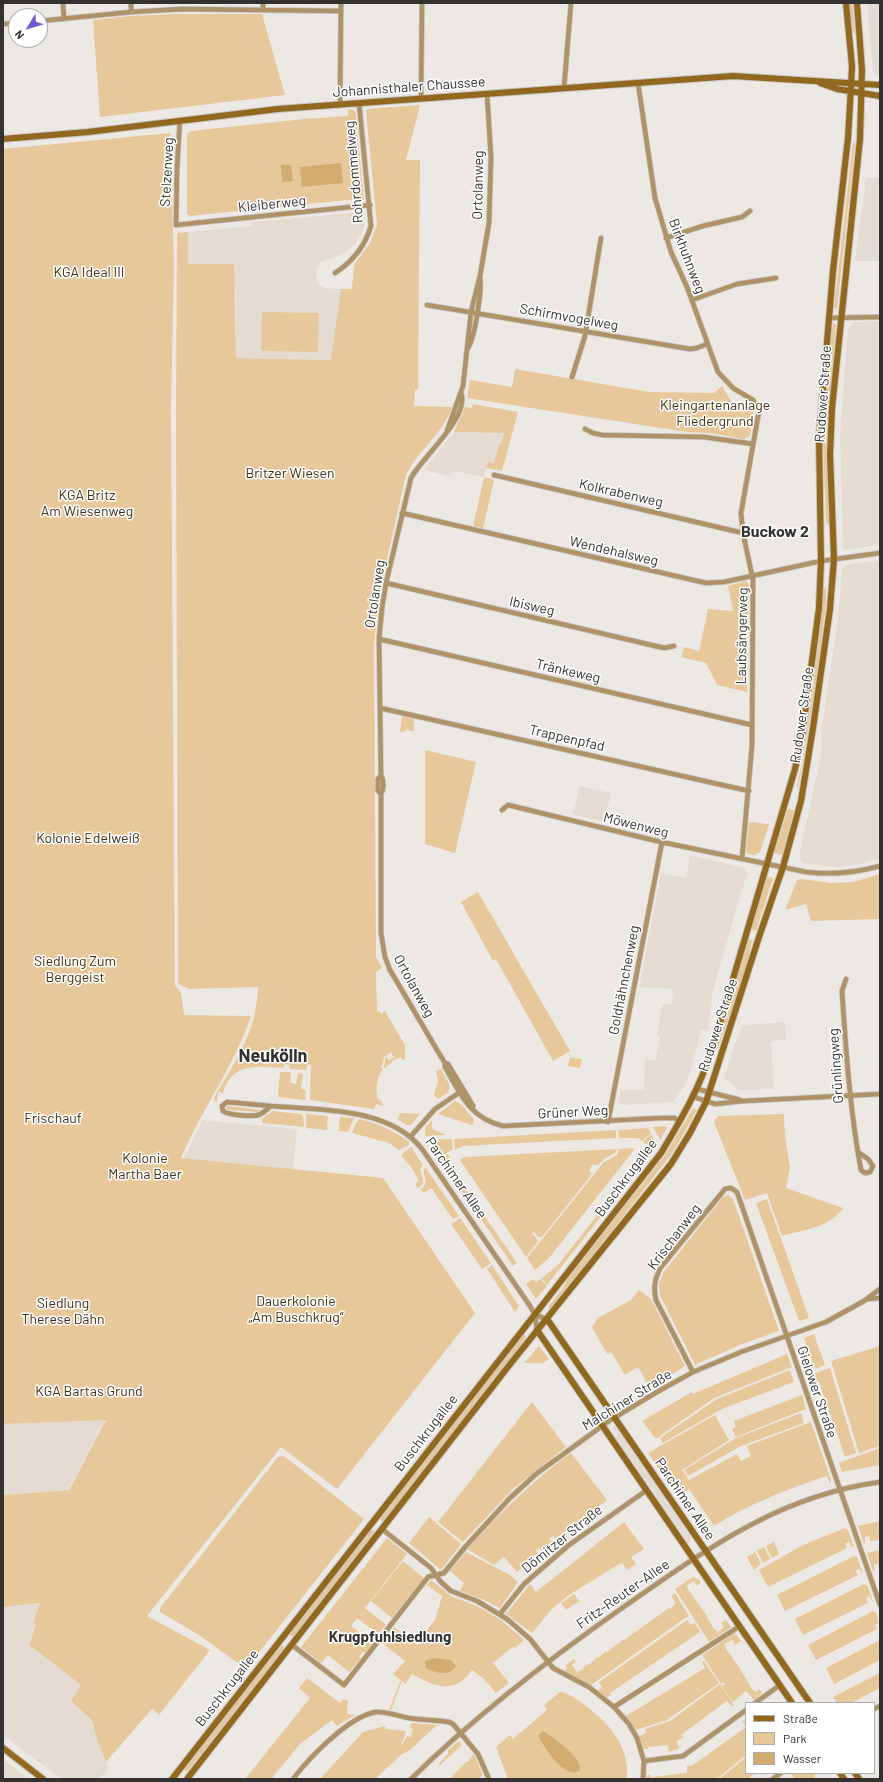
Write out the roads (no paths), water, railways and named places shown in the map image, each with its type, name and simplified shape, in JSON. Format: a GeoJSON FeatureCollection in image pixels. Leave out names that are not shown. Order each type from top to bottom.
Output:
{"type":"FeatureCollection","features":[{"type":"Feature","properties":{"kind":"main road","name":"Rudower Straße"},"geometry":{"type":"LineString","coordinates":[[694,1097],[712,1050],[795,769],[802,736],[819,608],[821,561],[819,437],[829,318],[848,138],[851,91],[850,44],[846,3]]}},
{"type":"Feature","properties":{"kind":"main road","name":"Rudower Straße"},"geometry":{"type":"LineString","coordinates":[[706,1102],[783,867],[801,801],[813,733],[830,609],[834,559],[830,455],[832,408],[860,139],[862,70],[856,3]]}},
{"type":"Feature","properties":{"kind":"main road","name":"Johannisthaler Chaussee"},"geometry":{"type":"LineString","coordinates":[[3,139],[88,132],[180,120],[340,104],[733,76],[818,82],[851,82],[880,85]]}},
{"type":"Feature","properties":{"kind":"main road","name":"Johannisthaler Chaussee"},"geometry":{"type":"LineString","coordinates":[[818,82],[828,87],[880,96]]}},
{"type":"Feature","properties":{"kind":"main road"},"geometry":{"type":"LineString","coordinates":[[848,138],[860,139]]}},
{"type":"Feature","properties":{"kind":"main road","name":"Buschkrugallee"},"geometry":{"type":"LineString","coordinates":[[172,1779],[525,1325],[535,1315],[661,1153],[694,1097]]}},
{"type":"Feature","properties":{"kind":"main road","name":"Buschkrugallee"},"geometry":{"type":"LineString","coordinates":[[188,1778],[538,1330],[671,1164],[706,1102]]}},
{"type":"Feature","properties":{"kind":"main road","name":"Parchimer Allee"},"geometry":{"type":"LineString","coordinates":[[547,1319],[809,1702]]}},
{"type":"Feature","properties":{"kind":"main road","name":"Parchimer Allee"},"geometry":{"type":"LineString","coordinates":[[538,1330],[791,1702]]}},
{"type":"Feature","properties":{"kind":"main road"},"geometry":{"type":"LineString","coordinates":[[372,1522],[382,1529]]}},
{"type":"Feature","properties":{"kind":"main road"},"geometry":{"type":"LineString","coordinates":[[282,1637],[292,1644]]}},
{"type":"Feature","properties":{"kind":"main road"},"geometry":{"type":"LineString","coordinates":[[3,1748],[43,1779]]}},
{"type":"Feature","properties":{"kind":"main road"},"geometry":{"type":"LineString","coordinates":[[179,1770],[188,1778]]}},
{"type":"Feature","properties":{"kind":"street"},"geometry":{"type":"LineString","coordinates":[[63,3],[64,19]]}},
{"type":"Feature","properties":{"kind":"street"},"geometry":{"type":"LineString","coordinates":[[131,3],[132,12]]}},
{"type":"Feature","properties":{"kind":"street"},"geometry":{"type":"LineString","coordinates":[[182,3],[182,10]]}},
{"type":"Feature","properties":{"kind":"street"},"geometry":{"type":"LineString","coordinates":[[263,3],[263,10]]}},
{"type":"Feature","properties":{"kind":"street"},"geometry":{"type":"LineString","coordinates":[[340,104],[341,3]]}},
{"type":"Feature","properties":{"kind":"street"},"geometry":{"type":"LineString","coordinates":[[421,98],[422,3]]}},
{"type":"Feature","properties":{"kind":"street"},"geometry":{"type":"LineString","coordinates":[[564,88],[571,3]]}},
{"type":"Feature","properties":{"kind":"street"},"geometry":{"type":"LineString","coordinates":[[48,20],[132,12],[182,10],[341,11]]}},
{"type":"Feature","properties":{"kind":"street","name":"Birkhuhnweg"},"geometry":{"type":"LineString","coordinates":[[638,83],[656,198],[666,238],[692,300],[718,372],[733,388],[753,400],[758,407],[758,416]]}},
{"type":"Feature","properties":{"kind":"street","name":"Ortolanweg"},"geometry":{"type":"LineString","coordinates":[[472,1109],[466,1104],[461,1091],[445,1067],[390,970],[383,951],[381,933],[381,794],[378,791],[378,778],[381,775],[379,639],[386,583],[411,478],[420,464],[447,431],[461,393],[468,348],[472,342],[474,312],[481,284],[480,276],[489,223],[491,179],[487,94]]}},
{"type":"Feature","properties":{"kind":"street","name":"Rohrdommelweg"},"geometry":{"type":"LineString","coordinates":[[335,273],[348,263],[367,238],[371,226],[359,103]]}},
{"type":"Feature","properties":{"kind":"street","name":"Stelzenweg"},"geometry":{"type":"LineString","coordinates":[[176,225],[180,120]]}},
{"type":"Feature","properties":{"kind":"street","name":"Kleiberweg"},"geometry":{"type":"LineString","coordinates":[[176,225],[370,205]]}},
{"type":"Feature","properties":{"kind":"street"},"geometry":{"type":"LineString","coordinates":[[666,238],[703,226],[742,217],[750,211]]}},
{"type":"Feature","properties":{"kind":"street"},"geometry":{"type":"LineString","coordinates":[[572,377],[586,331],[601,238]]}},
{"type":"Feature","properties":{"kind":"street"},"geometry":{"type":"LineString","coordinates":[[692,300],[737,284],[776,278]]}},
{"type":"Feature","properties":{"kind":"street","name":"Schirmvogelweg"},"geometry":{"type":"LineString","coordinates":[[427,305],[690,349],[707,344]]}},
{"type":"Feature","properties":{"kind":"street"},"geometry":{"type":"LineString","coordinates":[[829,318],[880,317]]}},
{"type":"Feature","properties":{"kind":"street","name":"Laubsängerweg"},"geometry":{"type":"LineString","coordinates":[[742,859],[749,791],[752,725],[753,575],[743,533],[741,512],[758,416]]}},
{"type":"Feature","properties":{"kind":"street"},"geometry":{"type":"LineString","coordinates":[[584,429],[602,435],[704,437],[753,444]]}},
{"type":"Feature","properties":{"kind":"street","name":"Kolkrabenweg"},"geometry":{"type":"LineString","coordinates":[[494,475],[743,533]]}},
{"type":"Feature","properties":{"kind":"street","name":"Wendehalsweg"},"geometry":{"type":"LineString","coordinates":[[402,513],[706,583],[724,582],[821,561],[880,553]]}},
{"type":"Feature","properties":{"kind":"street","name":"Ibisweg"},"geometry":{"type":"LineString","coordinates":[[386,583],[664,648],[674,646]]}},
{"type":"Feature","properties":{"kind":"street","name":"Tränkeweg"},"geometry":{"type":"LineString","coordinates":[[379,639],[752,725]]}},
{"type":"Feature","properties":{"kind":"street","name":"Trappenpfad"},"geometry":{"type":"LineString","coordinates":[[380,708],[749,791]]}},
{"type":"Feature","properties":{"kind":"street","name":"Möwenweg"},"geometry":{"type":"LineString","coordinates":[[502,810],[508,805],[662,842],[767,864],[826,874],[861,871],[880,866]]}},
{"type":"Feature","properties":{"kind":"street","name":"Goldhähnchenweg"},"geometry":{"type":"LineString","coordinates":[[608,1122],[662,842]]}},
{"type":"Feature","properties":{"kind":"street","name":"Grünlingweg"},"geometry":{"type":"LineString","coordinates":[[846,979],[842,991],[850,1097],[858,1152],[861,1170],[865,1174],[870,1172],[873,1166],[871,1162],[858,1152]]}},
{"type":"Feature","properties":{"kind":"street"},"geometry":{"type":"LineString","coordinates":[[698,1089],[743,1101]]}},
{"type":"Feature","properties":{"kind":"street"},"geometry":{"type":"LineString","coordinates":[[411,1136],[435,1109],[461,1091]]}},
{"type":"Feature","properties":{"kind":"street"},"geometry":{"type":"LineString","coordinates":[[694,1097],[715,1104],[743,1101],[850,1097],[880,1094]]}},
{"type":"Feature","properties":{"kind":"street","name":"Parchimer Allee"},"geometry":{"type":"LineString","coordinates":[[272,1106],[256,1116],[227,1114],[222,1109],[223,1104],[227,1102],[272,1106],[357,1114],[383,1121],[411,1136],[422,1149],[535,1315],[538,1330]]}},
{"type":"Feature","properties":{"kind":"street","name":"Grüner Weg"},"geometry":{"type":"LineString","coordinates":[[472,1109],[489,1123],[503,1126],[674,1118],[680,1121]]}},
{"type":"Feature","properties":{"kind":"street","name":"Krischanweg"},"geometry":{"type":"LineString","coordinates":[[694,1372],[656,1300],[656,1277],[662,1267],[725,1188],[731,1188]]}},
{"type":"Feature","properties":{"kind":"street","name":"Gielower Straße"},"geometry":{"type":"LineString","coordinates":[[731,1188],[737,1192],[880,1605]]}},
{"type":"Feature","properties":{"kind":"street","name":"Malchiner Straße"},"geometry":{"type":"LineString","coordinates":[[292,1644],[344,1685],[428,1577],[444,1573],[481,1529],[510,1498],[570,1448],[657,1392],[694,1372],[786,1335],[826,1322],[868,1299],[880,1289]]}},
{"type":"Feature","properties":{"kind":"street","name":"Malchiner Straße"},"geometry":{"type":"LineString","coordinates":[[868,1299],[880,1298]]}},
{"type":"Feature","properties":{"kind":"street"},"geometry":{"type":"LineString","coordinates":[[535,1315],[547,1319]]}},
{"type":"Feature","properties":{"kind":"street","name":"Fritz-Reuter-Allee"},"geometry":{"type":"LineString","coordinates":[[411,1779],[460,1733],[508,1692],[705,1550],[767,1515],[803,1501],[840,1490],[880,1482]]}},
{"type":"Feature","properties":{"kind":"street","name":"Dömitzer Straße"},"geometry":{"type":"LineString","coordinates":[[500,1614],[524,1584],[569,1545],[647,1490]]}},
{"type":"Feature","properties":{"kind":"street"},"geometry":{"type":"LineString","coordinates":[[382,1529],[431,1568],[442,1583],[451,1591],[477,1601],[500,1614],[521,1630],[553,1668],[594,1691],[614,1707],[635,1732],[640,1744],[644,1761],[643,1779]]}},
{"type":"Feature","properties":{"kind":"street"},"geometry":{"type":"LineString","coordinates":[[614,1707],[740,1626]]}},
{"type":"Feature","properties":{"kind":"street"},"geometry":{"type":"LineString","coordinates":[[756,1702],[780,1685]]}},
{"type":"Feature","properties":{"kind":"street"},"geometry":{"type":"LineString","coordinates":[[644,1761],[683,1756],[745,1711]]}},
{"type":"Feature","properties":{"kind":"street"},"geometry":{"type":"LineString","coordinates":[[293,1779],[321,1748],[350,1724],[371,1713],[382,1712],[410,1718],[449,1722],[480,1756],[489,1779]]}},
{"type":"Feature","properties":{"kind":"water"},"geometry":{"type":"Polygon","coordinates":[[[341,163],[343,183],[302,187],[300,167],[341,163]]]}},
{"type":"Feature","properties":{"kind":"water"},"geometry":{"type":"Polygon","coordinates":[[[281,165],[291,165],[293,181],[282,182],[281,165]]]}},
{"type":"Feature","properties":{"kind":"water"},"geometry":{"type":"Polygon","coordinates":[[[436,1658],[451,1660],[456,1666],[450,1672],[446,1673],[426,1668],[425,1661],[436,1658]]]}},
{"type":"Feature","properties":{"kind":"water"},"geometry":{"type":"Polygon","coordinates":[[[543,1731],[572,1753],[579,1764],[580,1770],[574,1772],[568,1771],[555,1761],[538,1735],[543,1731]]]}},
{"type":"Feature","properties":{"kind":"district","name":"Buckow 2"},"geometry":{"type":"Point","coordinates":[775,532]}},
{"type":"Feature","properties":{"kind":"district","name":"Neukölln"},"geometry":{"type":"Point","coordinates":[273,1056]}},
{"type":"Feature","properties":{"kind":"district","name":"Krugpfuhlsiedlung"},"geometry":{"type":"Point","coordinates":[390,1637]}},
{"type":"Feature","properties":{"kind":"park label","name":"KGA Ideal III"},"geometry":{"type":"Point","coordinates":[89,272]}},
{"type":"Feature","properties":{"kind":"park label","name":"Kleingartenanlage Fliedergrund"},"geometry":{"type":"Point","coordinates":[715,414]}},
{"type":"Feature","properties":{"kind":"park label","name":"Britzer Wiesen"},"geometry":{"type":"Point","coordinates":[290,473]}},
{"type":"Feature","properties":{"kind":"park label","name":"KGA Britz Am Wiesenweg"},"geometry":{"type":"Point","coordinates":[87,504]}},
{"type":"Feature","properties":{"kind":"park label","name":"Kolonie Edelweiß"},"geometry":{"type":"Point","coordinates":[88,838]}},
{"type":"Feature","properties":{"kind":"park label","name":"Siedlung Zum Berggeist"},"geometry":{"type":"Point","coordinates":[75,970]}},
{"type":"Feature","properties":{"kind":"park label","name":"Frischauf"},"geometry":{"type":"Point","coordinates":[53,1118]}},
{"type":"Feature","properties":{"kind":"park label","name":"Kolonie Martha Baer"},"geometry":{"type":"Point","coordinates":[145,1166]}},
{"type":"Feature","properties":{"kind":"park label","name":"Dauerkolonie „Am Buschkrug“"},"geometry":{"type":"Point","coordinates":[296,1310]}},
{"type":"Feature","properties":{"kind":"park label","name":"Siedlung Therese Dähn"},"geometry":{"type":"Point","coordinates":[63,1312]}},
{"type":"Feature","properties":{"kind":"park label","name":"KGA Bartas Grund"},"geometry":{"type":"Point","coordinates":[89,1391]}}]}
